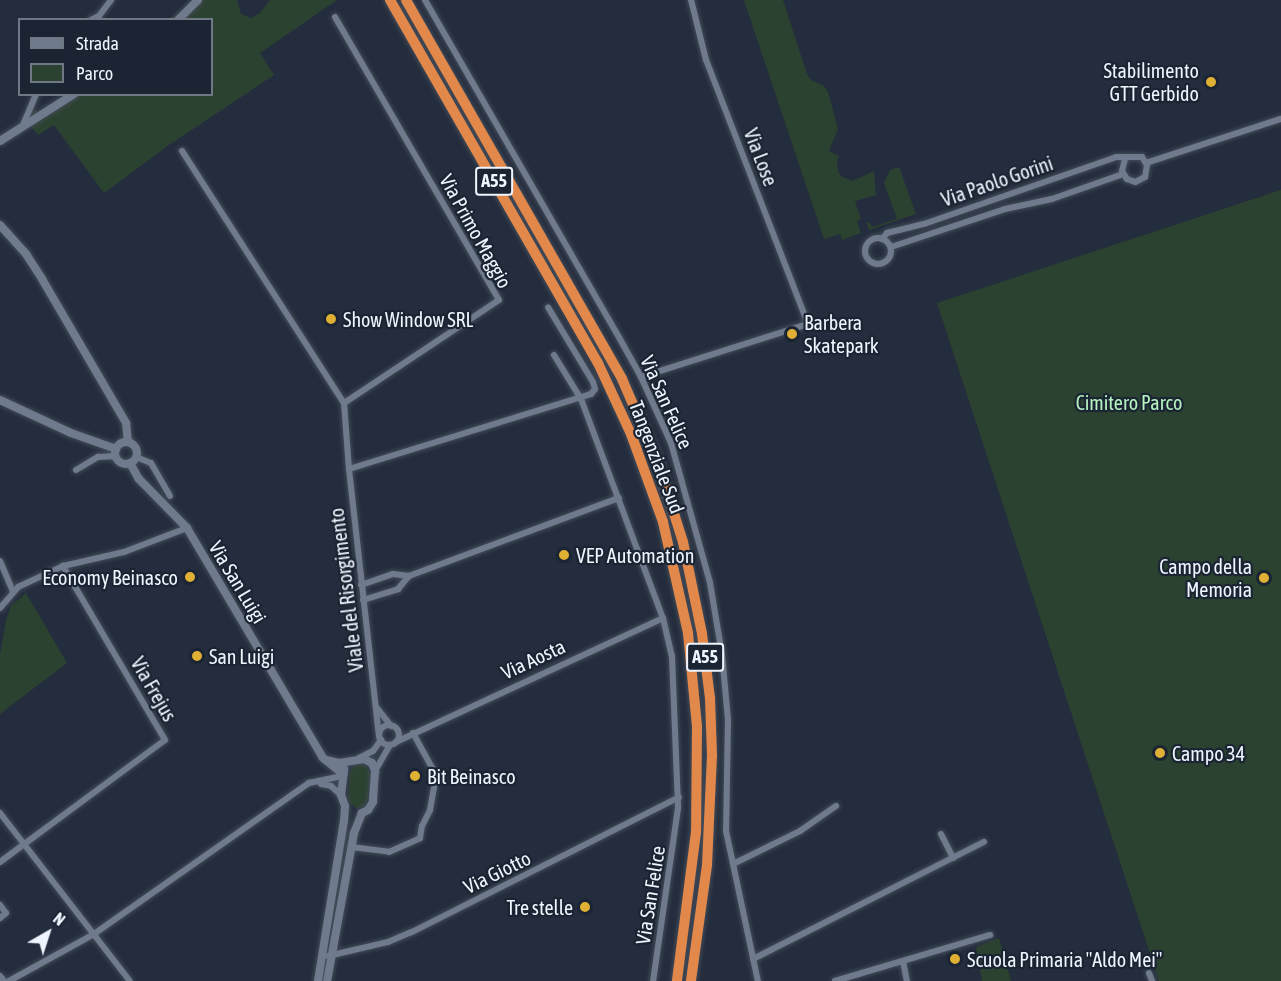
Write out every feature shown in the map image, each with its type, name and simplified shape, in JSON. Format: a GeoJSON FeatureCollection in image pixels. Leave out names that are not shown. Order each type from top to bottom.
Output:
{"type":"FeatureCollection","features":[{"type":"Feature","properties":{"kind":"highway","name":"Tangenziale Sud"},"geometry":{"type":"LineString","coordinates":[[390,0],[598,363],[631,434],[663,522],[688,633],[697,735],[698,780],[693,865],[677,981]]}},
{"type":"Feature","properties":{"kind":"highway","name":"Tangenziale Sud"},"geometry":{"type":"LineString","coordinates":[[406,0],[622,379],[657,460],[680,534],[702,634],[710,698],[712,755],[707,865],[691,981]]}},
{"type":"Feature","properties":{"kind":"street"},"geometry":{"type":"LineString","coordinates":[[99,18],[111,0]]}},
{"type":"Feature","properties":{"kind":"street"},"geometry":{"type":"LineString","coordinates":[[180,18],[198,0]]}},
{"type":"Feature","properties":{"kind":"street","name":"Via San Felice"},"geometry":{"type":"LineString","coordinates":[[425,0],[641,377],[671,443],[710,583],[726,687],[729,780],[726,831],[758,981]]}},
{"type":"Feature","properties":{"kind":"street","name":"Via Lose"},"geometry":{"type":"LineString","coordinates":[[641,377],[808,324],[706,60],[691,0]]}},
{"type":"Feature","properties":{"kind":"street","name":"Via Primo Maggio"},"geometry":{"type":"LineString","coordinates":[[335,17],[499,300],[344,403]]}},
{"type":"Feature","properties":{"kind":"street"},"geometry":{"type":"LineString","coordinates":[[23,125],[35,96]]}},
{"type":"Feature","properties":{"kind":"street"},"geometry":{"type":"LineString","coordinates":[[0,141],[71,96]]}},
{"type":"Feature","properties":{"kind":"street","name":"Via Paolo Gorini"},"geometry":{"type":"LineString","coordinates":[[1146,163],[1281,119]]}},
{"type":"Feature","properties":{"kind":"street"},"geometry":{"type":"LineString","coordinates":[[182,151],[344,403],[349,469],[581,399],[591,394],[595,386],[548,307]]}},
{"type":"Feature","properties":{"kind":"street","name":"Via Paolo Gorini"},"geometry":{"type":"LineString","coordinates":[[882,239],[887,233],[924,224],[1116,157],[1125,159],[1137,155],[1146,163],[1148,171],[1141,180],[1129,181],[1123,174],[1052,199],[1005,209],[891,247]]}},
{"type":"Feature","properties":{"kind":"street"},"geometry":{"type":"LineString","coordinates":[[1123,174],[1121,167],[1125,159]]}},
{"type":"Feature","properties":{"kind":"street","name":"Via San Luigi"},"geometry":{"type":"LineString","coordinates":[[0,225],[26,254],[126,423],[128,442],[136,448],[133,460],[139,479],[187,528],[323,758],[343,775]]}},
{"type":"Feature","properties":{"kind":"street"},"geometry":{"type":"LineString","coordinates":[[874,239],[882,239],[891,247],[890,257],[878,264],[869,260],[866,253],[867,245],[874,239]]}},
{"type":"Feature","properties":{"kind":"street","name":"Via San Felice"},"geometry":{"type":"LineString","coordinates":[[554,355],[581,399],[663,618],[672,656],[676,689],[679,797],[677,826],[653,981]]}},
{"type":"Feature","properties":{"kind":"street","name":"Via San Luigi"},"geometry":{"type":"LineString","coordinates":[[0,400],[116,453],[121,463],[133,460],[151,464],[170,496]]}},
{"type":"Feature","properties":{"kind":"street"},"geometry":{"type":"LineString","coordinates":[[76,470],[98,457],[116,453],[121,444],[128,442]]}},
{"type":"Feature","properties":{"kind":"street","name":"Viale del Risorgimento"},"geometry":{"type":"LineString","coordinates":[[349,469],[380,738]]}},
{"type":"Feature","properties":{"kind":"street"},"geometry":{"type":"LineString","coordinates":[[363,600],[398,589],[410,576],[619,498]]}},
{"type":"Feature","properties":{"kind":"street"},"geometry":{"type":"LineString","coordinates":[[0,608],[16,589],[63,566],[124,552],[187,528]]}},
{"type":"Feature","properties":{"kind":"street"},"geometry":{"type":"LineString","coordinates":[[0,561],[16,589]]}},
{"type":"Feature","properties":{"kind":"street","name":"Via Frejus"},"geometry":{"type":"LineString","coordinates":[[24,843],[165,740],[63,566]]}},
{"type":"Feature","properties":{"kind":"street"},"geometry":{"type":"LineString","coordinates":[[361,585],[393,574],[410,576]]}},
{"type":"Feature","properties":{"kind":"street","name":"Via Aosta"},"geometry":{"type":"LineString","coordinates":[[393,744],[663,618]]}},
{"type":"Feature","properties":{"kind":"street"},"geometry":{"type":"LineString","coordinates":[[375,771],[399,735],[377,708]]}},
{"type":"Feature","properties":{"kind":"street"},"geometry":{"type":"LineString","coordinates":[[323,758],[334,763],[359,758],[373,751],[383,728],[394,728]]}},
{"type":"Feature","properties":{"kind":"street","name":"Via Aosta"},"geometry":{"type":"LineString","coordinates":[[394,728],[415,732]]}},
{"type":"Feature","properties":{"kind":"street"},"geometry":{"type":"LineString","coordinates":[[340,851],[389,852],[420,838],[422,826],[430,810],[436,775],[415,732]]}},
{"type":"Feature","properties":{"kind":"street"},"geometry":{"type":"LineString","coordinates":[[380,738],[393,744]]}},
{"type":"Feature","properties":{"kind":"street"},"geometry":{"type":"LineString","coordinates":[[345,806],[353,813],[362,813],[368,810],[373,802],[375,771],[372,763],[359,758]]}},
{"type":"Feature","properties":{"kind":"street"},"geometry":{"type":"LineString","coordinates":[[335,911],[345,806],[341,795],[343,775],[349,761]]}},
{"type":"Feature","properties":{"kind":"street"},"geometry":{"type":"LineString","coordinates":[[9,981],[94,934],[309,783],[343,775]]}},
{"type":"Feature","properties":{"kind":"street"},"geometry":{"type":"LineString","coordinates":[[309,783],[327,784],[341,795]]}},
{"type":"Feature","properties":{"kind":"street","name":"Via Giotto"},"geometry":{"type":"LineString","coordinates":[[327,956],[387,942],[412,932],[679,797]]}},
{"type":"Feature","properties":{"kind":"street"},"geometry":{"type":"LineString","coordinates":[[733,864],[800,831],[836,806]]}},
{"type":"Feature","properties":{"kind":"street"},"geometry":{"type":"LineString","coordinates":[[0,813],[130,981]]}},
{"type":"Feature","properties":{"kind":"street"},"geometry":{"type":"LineString","coordinates":[[318,981],[327,956],[335,911],[362,813]]}},
{"type":"Feature","properties":{"kind":"street"},"geometry":{"type":"LineString","coordinates":[[941,834],[953,858]]}},
{"type":"Feature","properties":{"kind":"street"},"geometry":{"type":"LineString","coordinates":[[753,959],[984,842]]}},
{"type":"Feature","properties":{"kind":"street"},"geometry":{"type":"LineString","coordinates":[[0,862],[24,843]]}},
{"type":"Feature","properties":{"kind":"street"},"geometry":{"type":"LineString","coordinates":[[0,905],[6,913],[0,918]]}},
{"type":"Feature","properties":{"kind":"street"},"geometry":{"type":"LineString","coordinates":[[835,981],[990,935]]}},
{"type":"Feature","properties":{"kind":"street"},"geometry":{"type":"LineString","coordinates":[[327,956],[327,981]]}},
{"type":"Feature","properties":{"kind":"street"},"geometry":{"type":"LineString","coordinates":[[903,961],[907,981]]}},
{"type":"Feature","properties":{"kind":"street"},"geometry":{"type":"LineString","coordinates":[[1149,973],[1152,981]]}},
{"type":"Feature","properties":{"kind":"street"},"geometry":{"type":"LineString","coordinates":[[0,976],[4,981]]}},
{"type":"Feature","properties":{"kind":"green space"},"geometry":{"type":"Polygon","coordinates":[[[196,0],[237,0],[241,14],[251,18],[260,13],[270,0],[337,0],[260,53],[274,75],[169,145],[104,193],[54,125],[38,135],[27,122],[33,108],[39,112],[63,96],[213,96],[213,18],[170,18],[196,0]]]}},
{"type":"Feature","properties":{"kind":"green space"},"geometry":{"type":"Polygon","coordinates":[[[744,0],[783,0],[807,74],[811,80],[824,86],[828,92],[838,129],[829,151],[839,156],[838,172],[842,177],[853,181],[874,171],[876,195],[855,201],[861,219],[857,221],[861,233],[842,240],[840,234],[824,239],[744,0]]]}},
{"type":"Feature","properties":{"kind":"green space"},"geometry":{"type":"Polygon","coordinates":[[[899,167],[916,214],[869,230],[867,223],[869,222],[872,227],[897,219],[884,183],[890,170],[899,167]]]}},
{"type":"Feature","properties":{"kind":"green space","name":"Cimitero Parco"},"geometry":{"type":"Polygon","coordinates":[[[1281,190],[1281,981],[1159,981],[937,303],[1281,190]]]}},
{"type":"Feature","properties":{"kind":"green space"},"geometry":{"type":"Polygon","coordinates":[[[26,593],[67,663],[0,714],[0,655],[6,620],[11,606],[26,593]]]}},
{"type":"Feature","properties":{"kind":"green space"},"geometry":{"type":"Polygon","coordinates":[[[364,763],[370,773],[368,800],[365,806],[357,809],[348,801],[350,771],[355,764],[364,763]]]}},
{"type":"Feature","properties":{"kind":"green space"},"geometry":{"type":"Polygon","coordinates":[[[999,938],[1011,981],[982,981],[976,947],[999,938]]]}},
{"type":"Feature","properties":{"kind":"place","name":"Stabilimento GTT Gerbido"},"geometry":{"type":"Point","coordinates":[1211,82]}},
{"type":"Feature","properties":{"kind":"place","name":"Show Window SRL"},"geometry":{"type":"Point","coordinates":[331,319]}},
{"type":"Feature","properties":{"kind":"place","name":"Barbera Skatepark"},"geometry":{"type":"Point","coordinates":[792,334]}},
{"type":"Feature","properties":{"kind":"place","name":"VEP Automation"},"geometry":{"type":"Point","coordinates":[564,555]}},
{"type":"Feature","properties":{"kind":"place","name":"Economy Beinasco"},"geometry":{"type":"Point","coordinates":[190,577]}},
{"type":"Feature","properties":{"kind":"place","name":"Campo della Memoria"},"geometry":{"type":"Point","coordinates":[1264,578]}},
{"type":"Feature","properties":{"kind":"place","name":"San Luigi"},"geometry":{"type":"Point","coordinates":[197,656]}},
{"type":"Feature","properties":{"kind":"place","name":"Campo 34"},"geometry":{"type":"Point","coordinates":[1160,753]}},
{"type":"Feature","properties":{"kind":"place","name":"Bit Beinasco"},"geometry":{"type":"Point","coordinates":[415,776]}},
{"type":"Feature","properties":{"kind":"place","name":"Tre stelle"},"geometry":{"type":"Point","coordinates":[585,907]}},
{"type":"Feature","properties":{"kind":"place","name":"Scuola Primaria \"Aldo Mei\""},"geometry":{"type":"Point","coordinates":[955,959]}}]}
